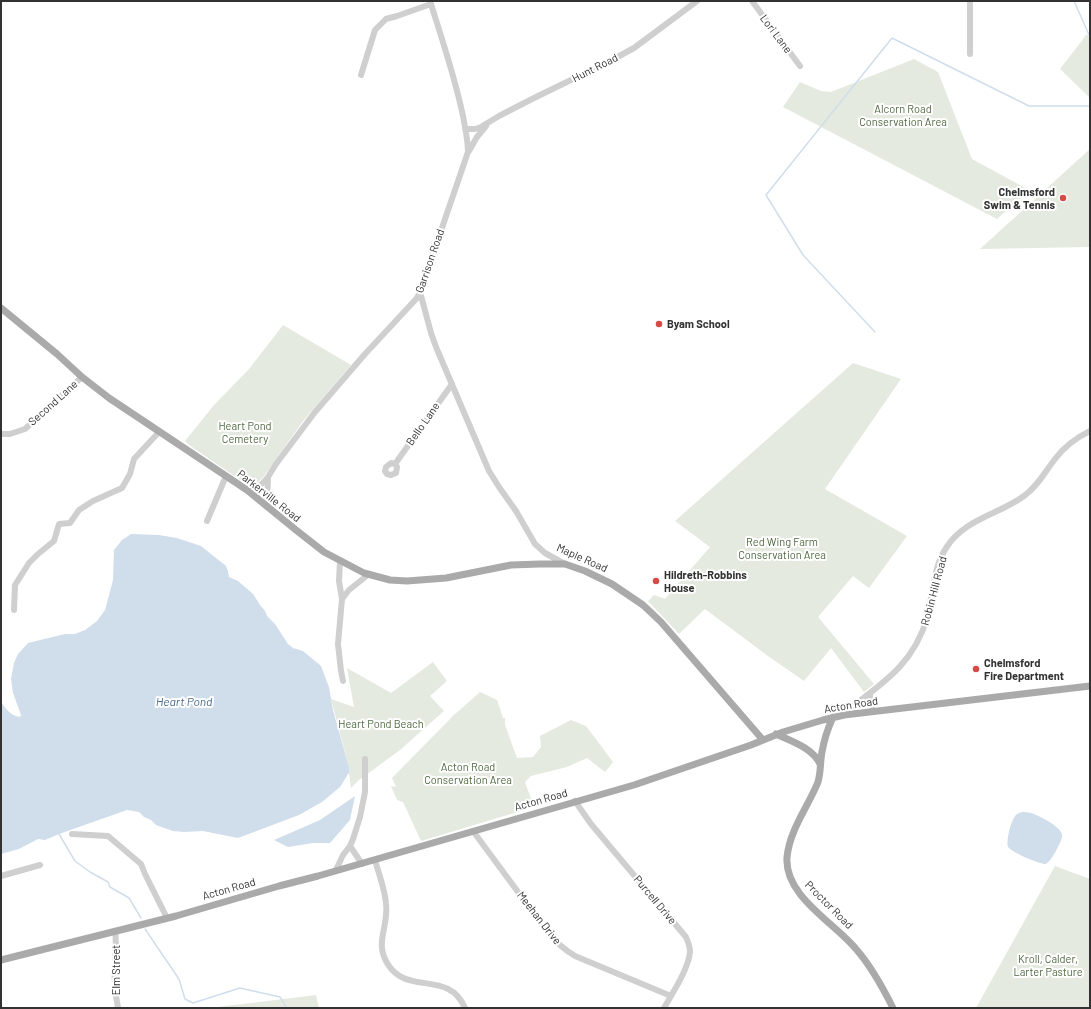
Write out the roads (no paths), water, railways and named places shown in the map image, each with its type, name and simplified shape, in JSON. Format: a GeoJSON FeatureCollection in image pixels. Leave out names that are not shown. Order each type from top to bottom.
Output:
{"type":"FeatureCollection","features":[{"type":"Feature","properties":{"kind":"main road","name":"Parkerville Road"},"geometry":{"type":"LineString","coordinates":[[1,308],[57,354],[82,378],[109,398],[246,490],[324,552],[340,561],[369,574],[390,580],[407,582],[446,578],[510,565],[565,564]]}},
{"type":"Feature","properties":{"kind":"main road","name":"Maple Road"},"geometry":{"type":"LineString","coordinates":[[565,564],[602,578],[643,605],[661,622],[763,740]]}},
{"type":"Feature","properties":{"kind":"main road","name":"Acton Road"},"geometry":{"type":"LineString","coordinates":[[1,960],[166,918],[362,864],[641,782],[763,740],[776,734],[837,717],[1090,686]]}},
{"type":"Feature","properties":{"kind":"main road","name":"Proctor Road"},"geometry":{"type":"LineString","coordinates":[[837,717],[825,741],[818,782],[797,823],[790,843],[787,866],[792,881],[804,898],[858,950],[893,1008]]}},
{"type":"Feature","properties":{"kind":"main road"},"geometry":{"type":"LineString","coordinates":[[776,734],[809,751],[816,757],[820,764]]}},
{"type":"Feature","properties":{"kind":"street","name":"Hunt Road"},"geometry":{"type":"LineString","coordinates":[[466,129],[475,129],[487,124],[506,112],[634,48],[697,1]]}},
{"type":"Feature","properties":{"kind":"street","name":"Lori Lane"},"geometry":{"type":"LineString","coordinates":[[752,1],[800,66]]}},
{"type":"Feature","properties":{"kind":"street"},"geometry":{"type":"LineString","coordinates":[[970,1],[970,54]]}},
{"type":"Feature","properties":{"kind":"street"},"geometry":{"type":"LineString","coordinates":[[361,75],[375,30],[386,19],[430,2]]}},
{"type":"Feature","properties":{"kind":"street","name":"Garrison Road"},"geometry":{"type":"LineString","coordinates":[[246,490],[257,488],[262,485],[315,412],[387,329],[413,303],[420,292],[468,152],[466,129],[454,79],[430,2]]}},
{"type":"Feature","properties":{"kind":"street","name":"Hunt Road"},"geometry":{"type":"LineString","coordinates":[[468,152],[487,124]]}},
{"type":"Feature","properties":{"kind":"street","name":"Maple Road"},"geometry":{"type":"LineString","coordinates":[[420,292],[431,333],[489,471],[516,511],[535,544],[545,554],[565,564]]}},
{"type":"Feature","properties":{"kind":"street","name":"Second Lane"},"geometry":{"type":"LineString","coordinates":[[1,434],[10,434],[25,429],[82,378]]}},
{"type":"Feature","properties":{"kind":"street","name":"Bello Lane"},"geometry":{"type":"LineString","coordinates":[[395,464],[452,384]]}},
{"type":"Feature","properties":{"kind":"street","name":"Robin Hill Road"},"geometry":{"type":"LineString","coordinates":[[837,717],[882,684],[900,668],[918,643],[927,618],[934,582],[940,562],[946,548],[953,538],[974,522],[1009,506],[1023,497],[1036,485],[1060,452],[1072,442],[1090,431]]}},
{"type":"Feature","properties":{"kind":"street"},"geometry":{"type":"LineString","coordinates":[[14,610],[15,585],[29,563],[54,541],[59,524],[70,523],[79,510],[122,488],[130,474],[134,459],[159,432]]}},
{"type":"Feature","properties":{"kind":"street"},"geometry":{"type":"LineString","coordinates":[[207,521],[226,476]]}},
{"type":"Feature","properties":{"kind":"street"},"geometry":{"type":"LineString","coordinates":[[267,507],[268,477]]}},
{"type":"Feature","properties":{"kind":"street"},"geometry":{"type":"LineString","coordinates":[[340,561],[339,581],[342,599],[338,644],[341,671],[344,681]]}},
{"type":"Feature","properties":{"kind":"street"},"geometry":{"type":"LineString","coordinates":[[342,599],[349,590],[369,574]]}},
{"type":"Feature","properties":{"kind":"street"},"geometry":{"type":"LineString","coordinates":[[870,693],[870,702],[874,712]]}},
{"type":"Feature","properties":{"kind":"street"},"geometry":{"type":"LineString","coordinates":[[336,870],[343,855],[350,846],[360,817],[365,792],[365,759]]}},
{"type":"Feature","properties":{"kind":"street","name":"Purcell Drive"},"geometry":{"type":"LineString","coordinates":[[575,801],[591,824],[686,937],[690,951],[688,959],[683,973],[664,1008]]}},
{"type":"Feature","properties":{"kind":"street","name":"Meehan Drive"},"geometry":{"type":"LineString","coordinates":[[473,831],[549,934],[566,951],[671,996]]}},
{"type":"Feature","properties":{"kind":"street"},"geometry":{"type":"LineString","coordinates":[[72,834],[108,836],[128,852],[141,864],[166,918]]}},
{"type":"Feature","properties":{"kind":"street"},"geometry":{"type":"LineString","coordinates":[[350,846],[362,864]]}},
{"type":"Feature","properties":{"kind":"street"},"geometry":{"type":"LineString","coordinates":[[375,860],[386,901],[387,913],[382,948],[388,965],[395,973],[405,979],[438,985],[450,990],[460,999],[465,1008]]}},
{"type":"Feature","properties":{"kind":"street"},"geometry":{"type":"LineString","coordinates":[[1,876],[40,865]]}},
{"type":"Feature","properties":{"kind":"street","name":"Elm Street"},"geometry":{"type":"LineString","coordinates":[[115,931],[115,976],[116,1000],[118,1008]]}},
{"type":"Feature","properties":{"kind":"water","name":"Heart Pond"},"geometry":{"type":"Polygon","coordinates":[[[131,534],[159,535],[177,538],[201,546],[226,566],[229,577],[238,581],[253,594],[288,644],[293,648],[303,651],[321,666],[329,687],[333,710],[350,771],[340,787],[322,802],[299,815],[238,838],[203,831],[173,831],[156,825],[139,812],[127,810],[45,840],[38,839],[19,849],[1,854],[1,702],[11,714],[20,717],[21,715],[13,693],[11,679],[14,663],[18,654],[28,643],[65,634],[75,634],[85,630],[97,621],[105,610],[113,580],[114,550],[122,540],[131,534]]]}},
{"type":"Feature","properties":{"kind":"water"},"geometry":{"type":"Polygon","coordinates":[[[355,796],[350,820],[330,843],[313,843],[288,847],[274,840],[320,820],[355,796]]]}},
{"type":"Feature","properties":{"kind":"water"},"geometry":{"type":"Polygon","coordinates":[[[1028,812],[1043,818],[1053,824],[1062,834],[1056,851],[1046,864],[1026,858],[1008,847],[1008,835],[1012,821],[1018,813],[1028,812]]]}},
{"type":"Feature","properties":{"kind":"waterway"},"geometry":{"type":"LineString","coordinates":[[1074,1],[1090,37]]}},
{"type":"Feature","properties":{"kind":"waterway"},"geometry":{"type":"LineString","coordinates":[[875,332],[803,255],[766,195],[892,38],[1029,106],[1090,106]]}},
{"type":"Feature","properties":{"kind":"waterway"},"geometry":{"type":"LineString","coordinates":[[59,834],[75,861],[90,872],[108,882],[110,887],[129,898],[141,918]]}},
{"type":"Feature","properties":{"kind":"waterway"},"geometry":{"type":"LineString","coordinates":[[145,929],[179,979],[185,999],[193,1003],[240,988],[280,997],[287,1008]]}},
{"type":"Feature","properties":{"kind":"place","name":"Chelmsford Swim & Tennis"},"geometry":{"type":"Point","coordinates":[1063,198]}},
{"type":"Feature","properties":{"kind":"place","name":"Byam School"},"geometry":{"type":"Point","coordinates":[659,324]}},
{"type":"Feature","properties":{"kind":"place","name":"Hildreth-Robbins House"},"geometry":{"type":"Point","coordinates":[656,581]}},
{"type":"Feature","properties":{"kind":"place","name":"Chelmsford Fire Department"},"geometry":{"type":"Point","coordinates":[976,669]}},
{"type":"Feature","properties":{"kind":"park label","name":"Alcorn Road Conservation Area"},"geometry":{"type":"Point","coordinates":[903,115]}},
{"type":"Feature","properties":{"kind":"park label","name":"Heart Pond Cemetery"},"geometry":{"type":"Point","coordinates":[245,432]}},
{"type":"Feature","properties":{"kind":"park label","name":"Red Wing Farm Conservation Area"},"geometry":{"type":"Point","coordinates":[782,548]}},
{"type":"Feature","properties":{"kind":"park label","name":"Heart Pond Beach"},"geometry":{"type":"Point","coordinates":[381,724]}},
{"type":"Feature","properties":{"kind":"park label","name":"Acton Road Conservation Area"},"geometry":{"type":"Point","coordinates":[468,773]}},
{"type":"Feature","properties":{"kind":"park label","name":"Kroll, Calder, Larter Pasture"},"geometry":{"type":"Point","coordinates":[1048,965]}}]}
